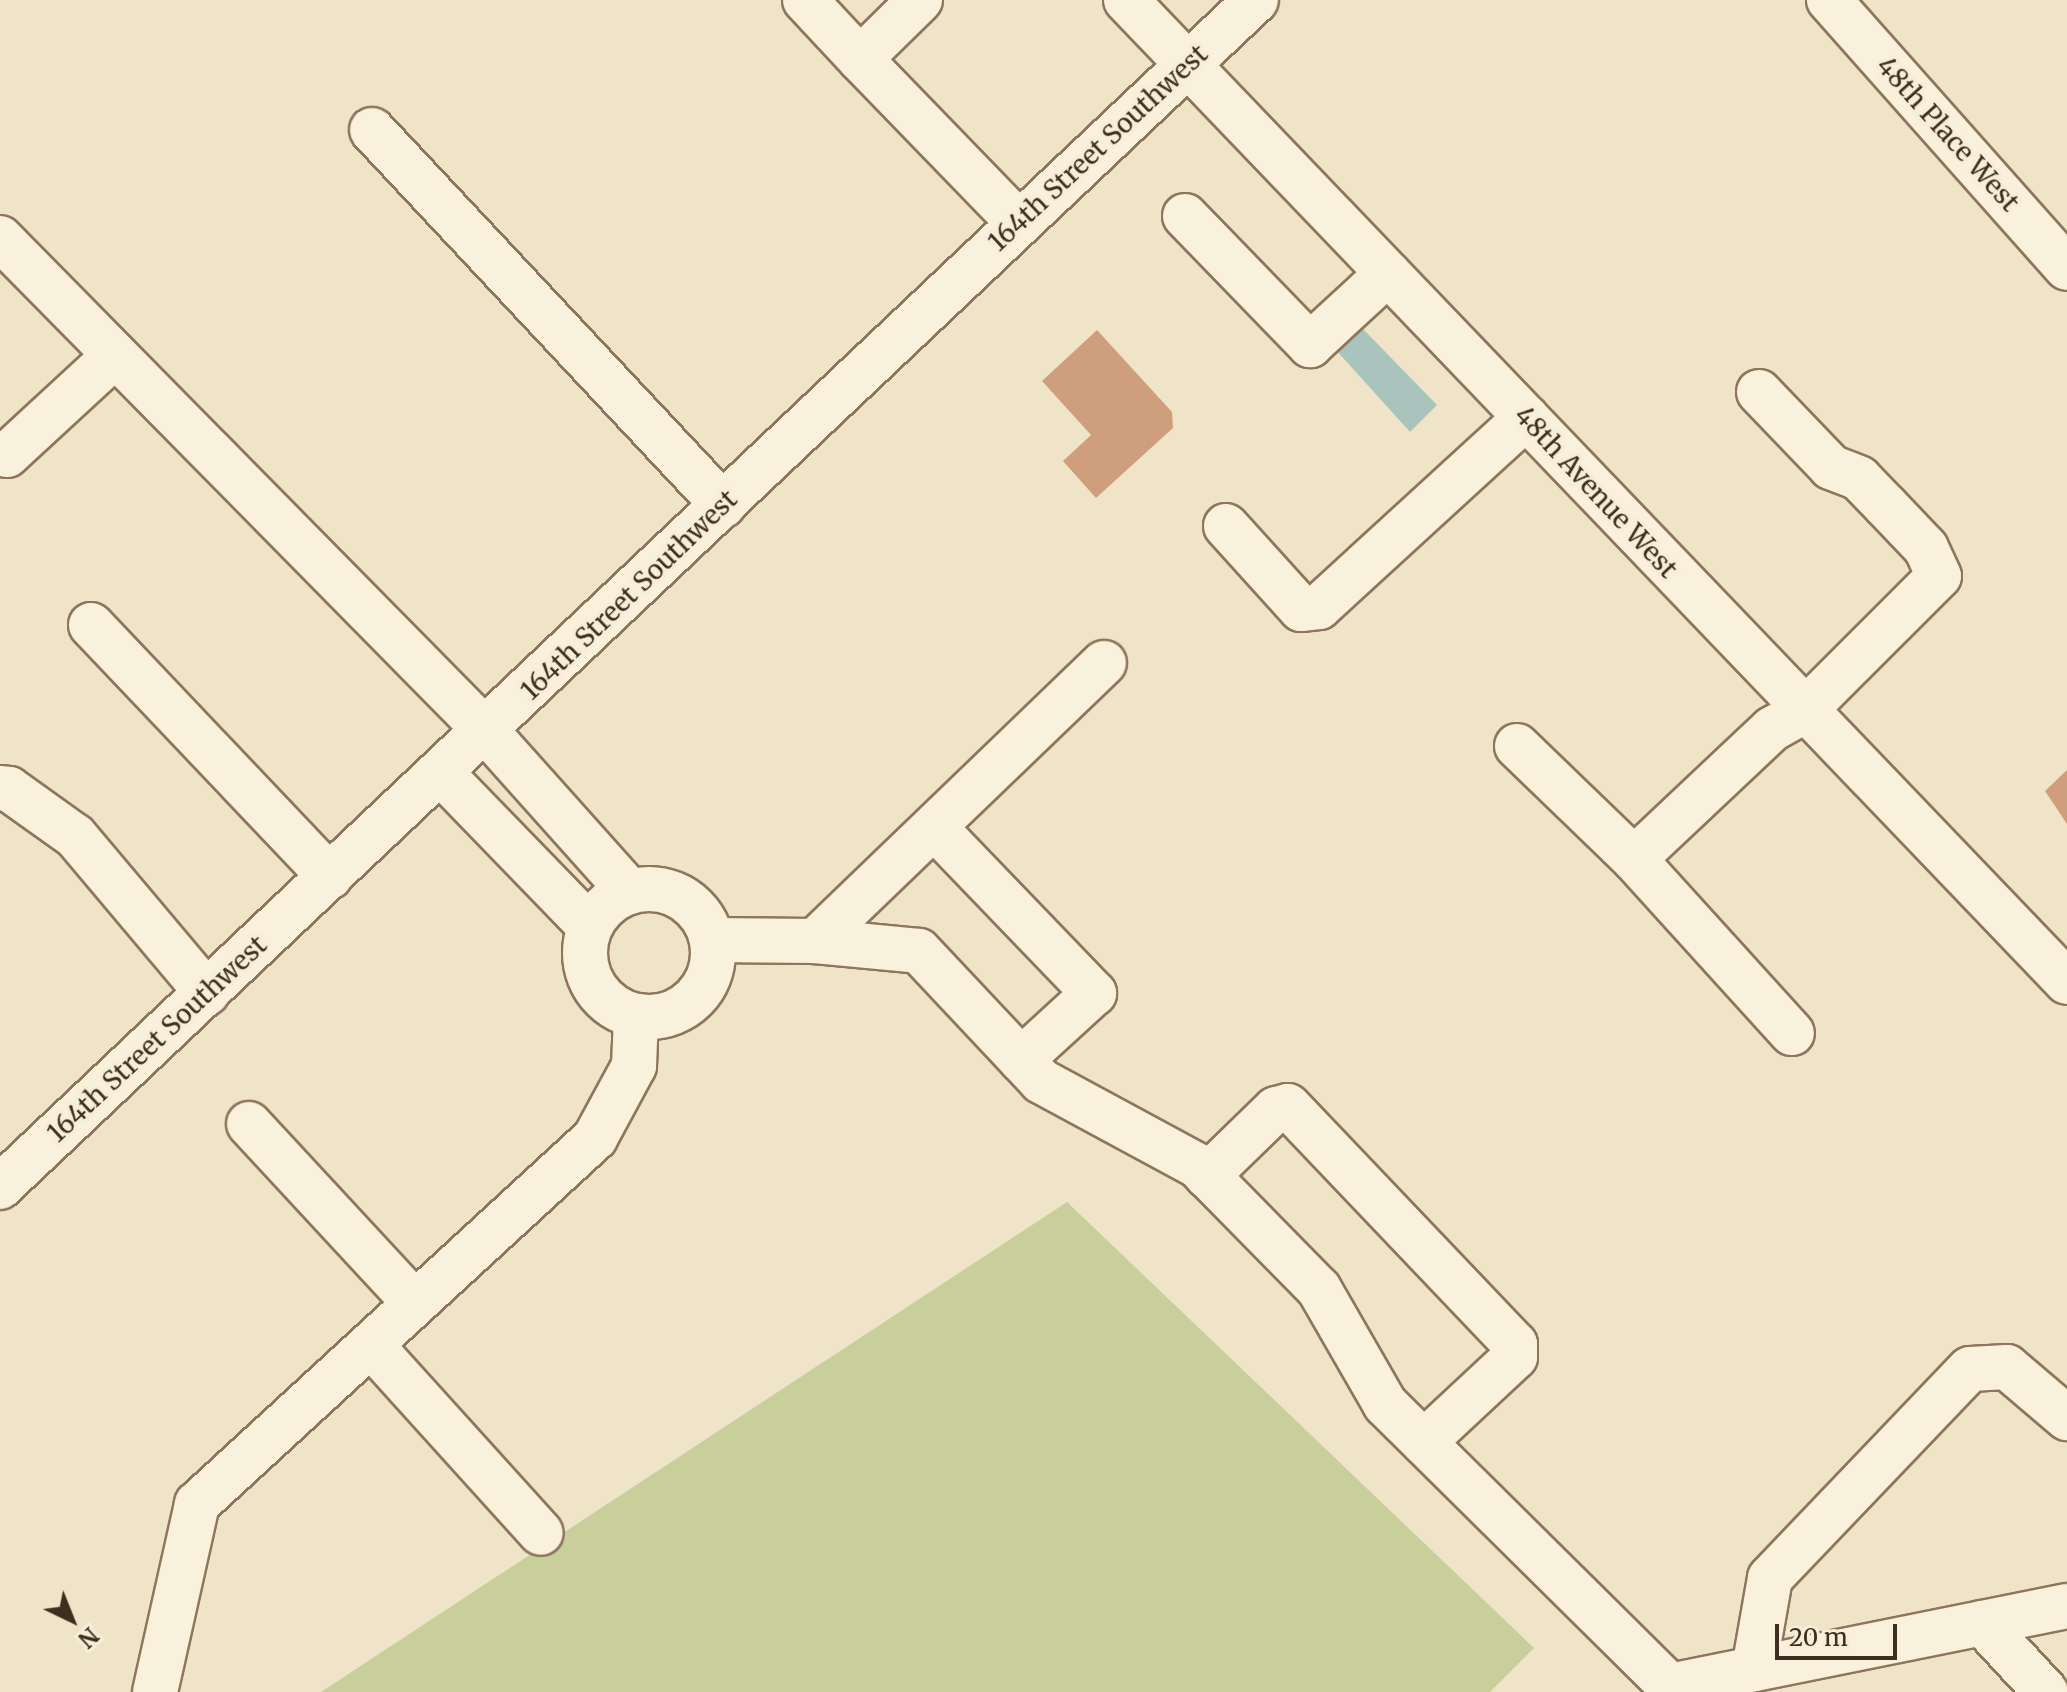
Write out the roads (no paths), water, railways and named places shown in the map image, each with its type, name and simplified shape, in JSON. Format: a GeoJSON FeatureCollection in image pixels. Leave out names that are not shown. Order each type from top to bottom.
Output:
{"type":"FeatureCollection","features":[{"type":"Feature","properties":{"kind":"street"},"geometry":{"type":"LineString","coordinates":[[805,0],[1019,223]]}},
{"type":"Feature","properties":{"kind":"street"},"geometry":{"type":"LineString","coordinates":[[860,59],[920,0]]}},
{"type":"Feature","properties":{"kind":"street","name":"48th Avenue West"},"geometry":{"type":"LineString","coordinates":[[1126,0],[1526,417],[1803,712],[2067,982]]}},
{"type":"Feature","properties":{"kind":"street","name":"164th Street Southwest"},"geometry":{"type":"LineString","coordinates":[[0,1187],[1256,0]]}},
{"type":"Feature","properties":{"kind":"street","name":"48th Place West"},"geometry":{"type":"LineString","coordinates":[[1829,0],[2067,268]]}},
{"type":"Feature","properties":{"kind":"street"},"geometry":{"type":"LineString","coordinates":[[372,130],[723,505]]}},
{"type":"Feature","properties":{"kind":"street"},"geometry":{"type":"LineString","coordinates":[[1185,216],[1310,345],[1388,273]]}},
{"type":"Feature","properties":{"kind":"street"},"geometry":{"type":"LineString","coordinates":[[0,238],[112,358],[486,731],[630,892]]}},
{"type":"Feature","properties":{"kind":"street"},"geometry":{"type":"LineString","coordinates":[[7,455],[112,358]]}},
{"type":"Feature","properties":{"kind":"street"},"geometry":{"type":"LineString","coordinates":[[1634,859],[1772,729],[1803,712],[1939,576],[1926,548],[1859,478],[1831,467],[1759,392]]}},
{"type":"Feature","properties":{"kind":"street"},"geometry":{"type":"LineString","coordinates":[[1226,526],[1301,609],[1319,607],[1526,417]]}},
{"type":"Feature","properties":{"kind":"street"},"geometry":{"type":"LineString","coordinates":[[91,625],[330,877]]}},
{"type":"Feature","properties":{"kind":"street"},"geometry":{"type":"LineString","coordinates":[[815,941],[1104,663]]}},
{"type":"Feature","properties":{"kind":"street"},"geometry":{"type":"LineString","coordinates":[[1517,746],[1634,859],[1792,1033]]}},
{"type":"Feature","properties":{"kind":"street"},"geometry":{"type":"LineString","coordinates":[[441,773],[590,927]]}},
{"type":"Feature","properties":{"kind":"street"},"geometry":{"type":"LineString","coordinates":[[0,788],[9,789],[75,836],[207,993]]}},
{"type":"Feature","properties":{"kind":"street"},"geometry":{"type":"LineString","coordinates":[[934,827],[1094,993],[1021,1060]]}},
{"type":"Feature","properties":{"kind":"street"},"geometry":{"type":"LineString","coordinates":[[651,888],[691,903],[712,940],[707,981],[695,998],[667,1014],[636,1016],[618,1009],[592,982],[585,955],[590,927],[600,911],[630,892],[651,888]]}},
{"type":"Feature","properties":{"kind":"street"},"geometry":{"type":"LineString","coordinates":[[712,940],[815,941],[919,951],[1041,1081],[1207,1176],[1319,1289],[1385,1404],[1670,1689],[2067,1606]]}},
{"type":"Feature","properties":{"kind":"street"},"geometry":{"type":"LineString","coordinates":[[155,1692],[197,1504],[595,1138],[634,1066],[636,1016]]}},
{"type":"Feature","properties":{"kind":"street"},"geometry":{"type":"LineString","coordinates":[[1207,1176],[1276,1109],[1288,1106],[1515,1344],[1515,1357],[1424,1442]]}},
{"type":"Feature","properties":{"kind":"street"},"geometry":{"type":"LineString","coordinates":[[249,1124],[415,1303]]}},
{"type":"Feature","properties":{"kind":"street"},"geometry":{"type":"LineString","coordinates":[[371,1345],[541,1533]]}},
{"type":"Feature","properties":{"kind":"street"},"geometry":{"type":"LineString","coordinates":[[1754,1669],[1770,1578],[1970,1369],[2007,1367],[2067,1418]]}},
{"type":"Feature","properties":{"kind":"street"},"geometry":{"type":"LineString","coordinates":[[1982,1623],[2046,1692]]}},
{"type":"Feature","properties":{"kind":"water"},"geometry":{"type":"Polygon","coordinates":[[[1362,328],[1437,405],[1410,432],[1336,350],[1362,328]]]}}]}
